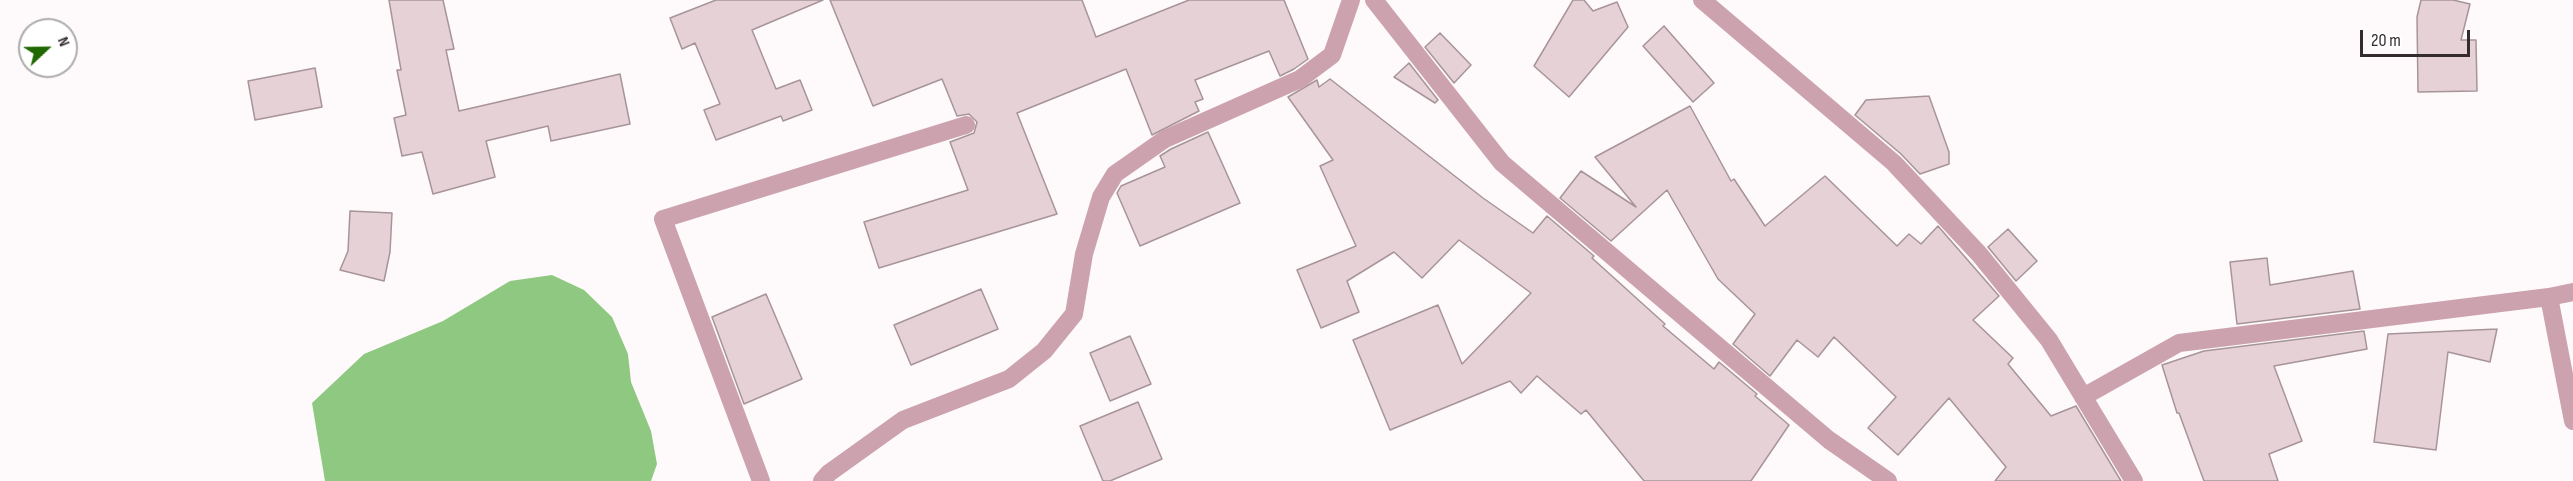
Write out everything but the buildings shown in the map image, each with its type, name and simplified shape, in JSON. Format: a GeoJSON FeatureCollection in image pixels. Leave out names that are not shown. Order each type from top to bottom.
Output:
{"type":"FeatureCollection","features":[{"type":"Feature","properties":{"kind":"street"},"geometry":{"type":"LineString","coordinates":[[822,481],[829,473],[903,420],[1009,379],[1044,351],[1074,314],[1088,243],[1101,197],[1115,174],[1165,139],[1300,80],[1332,55],[1351,0]]}},
{"type":"Feature","properties":{"kind":"street"},"geometry":{"type":"LineString","coordinates":[[1374,0],[1502,163],[1829,440],[1888,481]]}},
{"type":"Feature","properties":{"kind":"street"},"geometry":{"type":"LineString","coordinates":[[1702,0],[1894,163],[1980,255],[2049,340],[2134,481]]}},
{"type":"Feature","properties":{"kind":"street"},"geometry":{"type":"LineString","coordinates":[[761,481],[663,219],[966,125]]}},
{"type":"Feature","properties":{"kind":"street"},"geometry":{"type":"LineString","coordinates":[[2083,397],[2179,343],[2549,297],[2573,292]]}},
{"type":"Feature","properties":{"kind":"street"},"geometry":{"type":"LineString","coordinates":[[2549,297],[2573,421]]}},
{"type":"Feature","properties":{"kind":"shaded area"},"geometry":{"type":"Polygon","coordinates":[[[552,275],[584,290],[612,317],[628,354],[631,382],[651,431],[657,464],[651,481],[325,481],[312,403],[364,354],[443,321],[510,281],[552,275]]]}}]}
